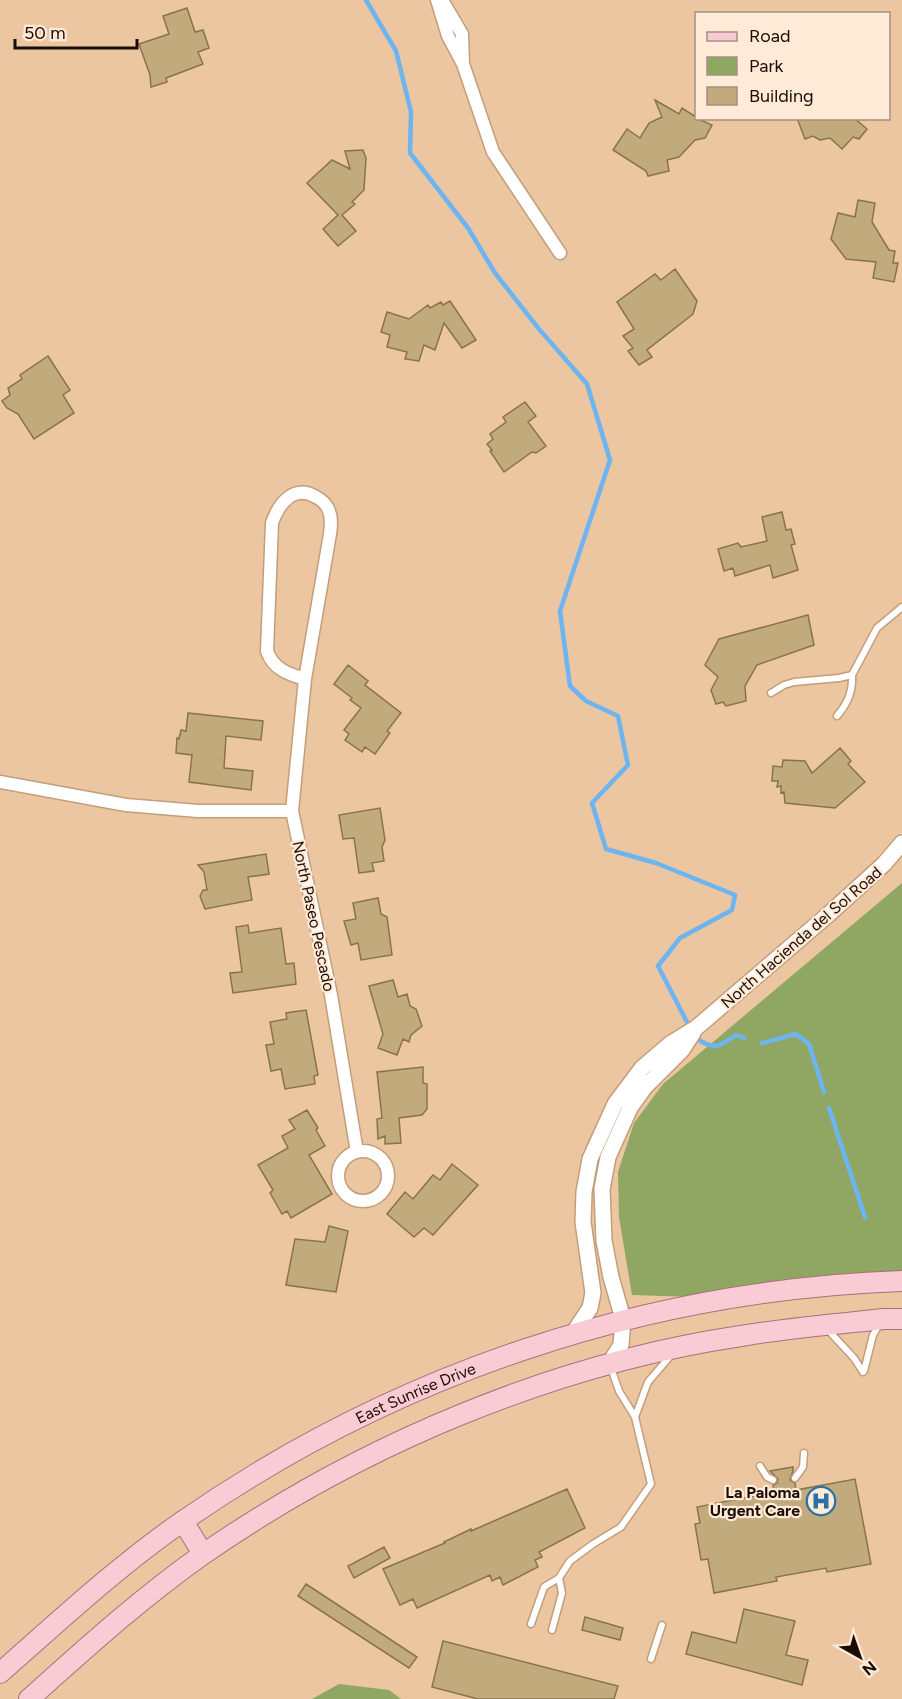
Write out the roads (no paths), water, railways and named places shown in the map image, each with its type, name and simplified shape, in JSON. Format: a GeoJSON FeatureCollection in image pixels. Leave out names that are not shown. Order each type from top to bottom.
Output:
{"type":"FeatureCollection","features":[{"type":"Feature","properties":{"kind":"main road","name":"East Sunrise Drive"},"geometry":{"type":"LineString","coordinates":[[0,1673],[80,1602],[183,1521],[264,1470],[344,1425],[411,1393],[470,1368],[574,1332],[624,1319],[725,1298],[809,1287],[902,1281]]}},
{"type":"Feature","properties":{"kind":"main road"},"geometry":{"type":"LineString","coordinates":[[29,1699],[101,1635],[203,1554],[312,1486],[417,1433],[553,1380],[609,1364],[739,1336],[893,1319]]}},
{"type":"Feature","properties":{"kind":"main road"},"geometry":{"type":"LineString","coordinates":[[183,1521],[203,1554]]}},
{"type":"Feature","properties":{"kind":"street"},"geometry":{"type":"LineString","coordinates":[[437,0],[448,36],[463,64],[494,152],[560,253]]}},
{"type":"Feature","properties":{"kind":"street"},"geometry":{"type":"LineString","coordinates":[[442,0],[462,34],[463,64]]}},
{"type":"Feature","properties":{"kind":"street","name":"North Paseo Pescado"},"geometry":{"type":"LineString","coordinates":[[305,679],[278,668],[267,651],[272,523],[277,510],[287,498],[298,493],[309,493],[321,500],[328,508],[331,519],[305,679],[292,811],[331,995],[357,1152]]}},
{"type":"Feature","properties":{"kind":"street"},"geometry":{"type":"LineString","coordinates":[[0,782],[126,805],[198,811],[292,811]]}},
{"type":"Feature","properties":{"kind":"street","name":"North Hacienda del Sol Road"},"geometry":{"type":"LineString","coordinates":[[574,1332],[590,1308],[593,1293],[583,1222],[584,1192],[590,1159],[615,1104],[642,1068],[670,1044],[696,1028],[829,914],[884,864],[902,843]]}},
{"type":"Feature","properties":{"kind":"street","name":"North Hacienda del Sol Road"},"geometry":{"type":"LineString","coordinates":[[609,1364],[621,1346],[624,1319],[611,1277],[602,1214],[602,1189],[608,1157],[630,1108],[662,1067],[682,1050],[696,1028]]}},
{"type":"Feature","properties":{"kind":"street"},"geometry":{"type":"LineString","coordinates":[[357,1152],[373,1153],[385,1163],[387,1170],[386,1185],[376,1197],[369,1200],[352,1198],[340,1185],[340,1168],[350,1155],[357,1152]]}},
{"type":"Feature","properties":{"kind":"lane"},"geometry":{"type":"LineString","coordinates":[[837,716],[844,708],[853,688],[852,675],[877,628],[902,607]]}},
{"type":"Feature","properties":{"kind":"lane"},"geometry":{"type":"LineString","coordinates":[[771,693],[794,682],[821,681],[852,675]]}},
{"type":"Feature","properties":{"kind":"lane"},"geometry":{"type":"LineString","coordinates":[[823,1325],[854,1358],[863,1372],[873,1335],[893,1319]]}},
{"type":"Feature","properties":{"kind":"lane"},"geometry":{"type":"LineString","coordinates":[[635,1417],[648,1382],[677,1348]]}},
{"type":"Feature","properties":{"kind":"lane"},"geometry":{"type":"LineString","coordinates":[[531,1624],[544,1587],[559,1578],[570,1561],[621,1527],[651,1485],[635,1417],[619,1390],[609,1364]]}},
{"type":"Feature","properties":{"kind":"lane"},"geometry":{"type":"LineString","coordinates":[[795,1479],[803,1467],[804,1453]]}},
{"type":"Feature","properties":{"kind":"lane"},"geometry":{"type":"LineString","coordinates":[[760,1466],[767,1477],[773,1480]]}},
{"type":"Feature","properties":{"kind":"lane"},"geometry":{"type":"LineString","coordinates":[[552,1630],[562,1593],[559,1578]]}},
{"type":"Feature","properties":{"kind":"lane"},"geometry":{"type":"LineString","coordinates":[[651,1659],[662,1625]]}},
{"type":"Feature","properties":{"kind":"waterway"},"geometry":{"type":"LineString","coordinates":[[366,0],[396,51],[411,112],[410,153],[468,228],[495,273],[539,329],[587,384],[610,460],[560,611],[570,686],[586,701],[618,716],[628,765],[592,803],[606,849],[656,863],[735,895],[732,910],[680,938],[658,966],[688,1024]]}},
{"type":"Feature","properties":{"kind":"waterway"},"geometry":{"type":"LineString","coordinates":[[762,1043],[796,1034],[809,1044],[824,1092]]}},
{"type":"Feature","properties":{"kind":"waterway"},"geometry":{"type":"LineString","coordinates":[[699,1040],[714,1046],[736,1035],[744,1038]]}},
{"type":"Feature","properties":{"kind":"waterway"},"geometry":{"type":"LineString","coordinates":[[829,1108],[865,1217]]}},
{"type":"Feature","properties":{"kind":"place","name":"La Paloma Urgent Care"},"geometry":{"type":"Point","coordinates":[821,1501]}}]}
